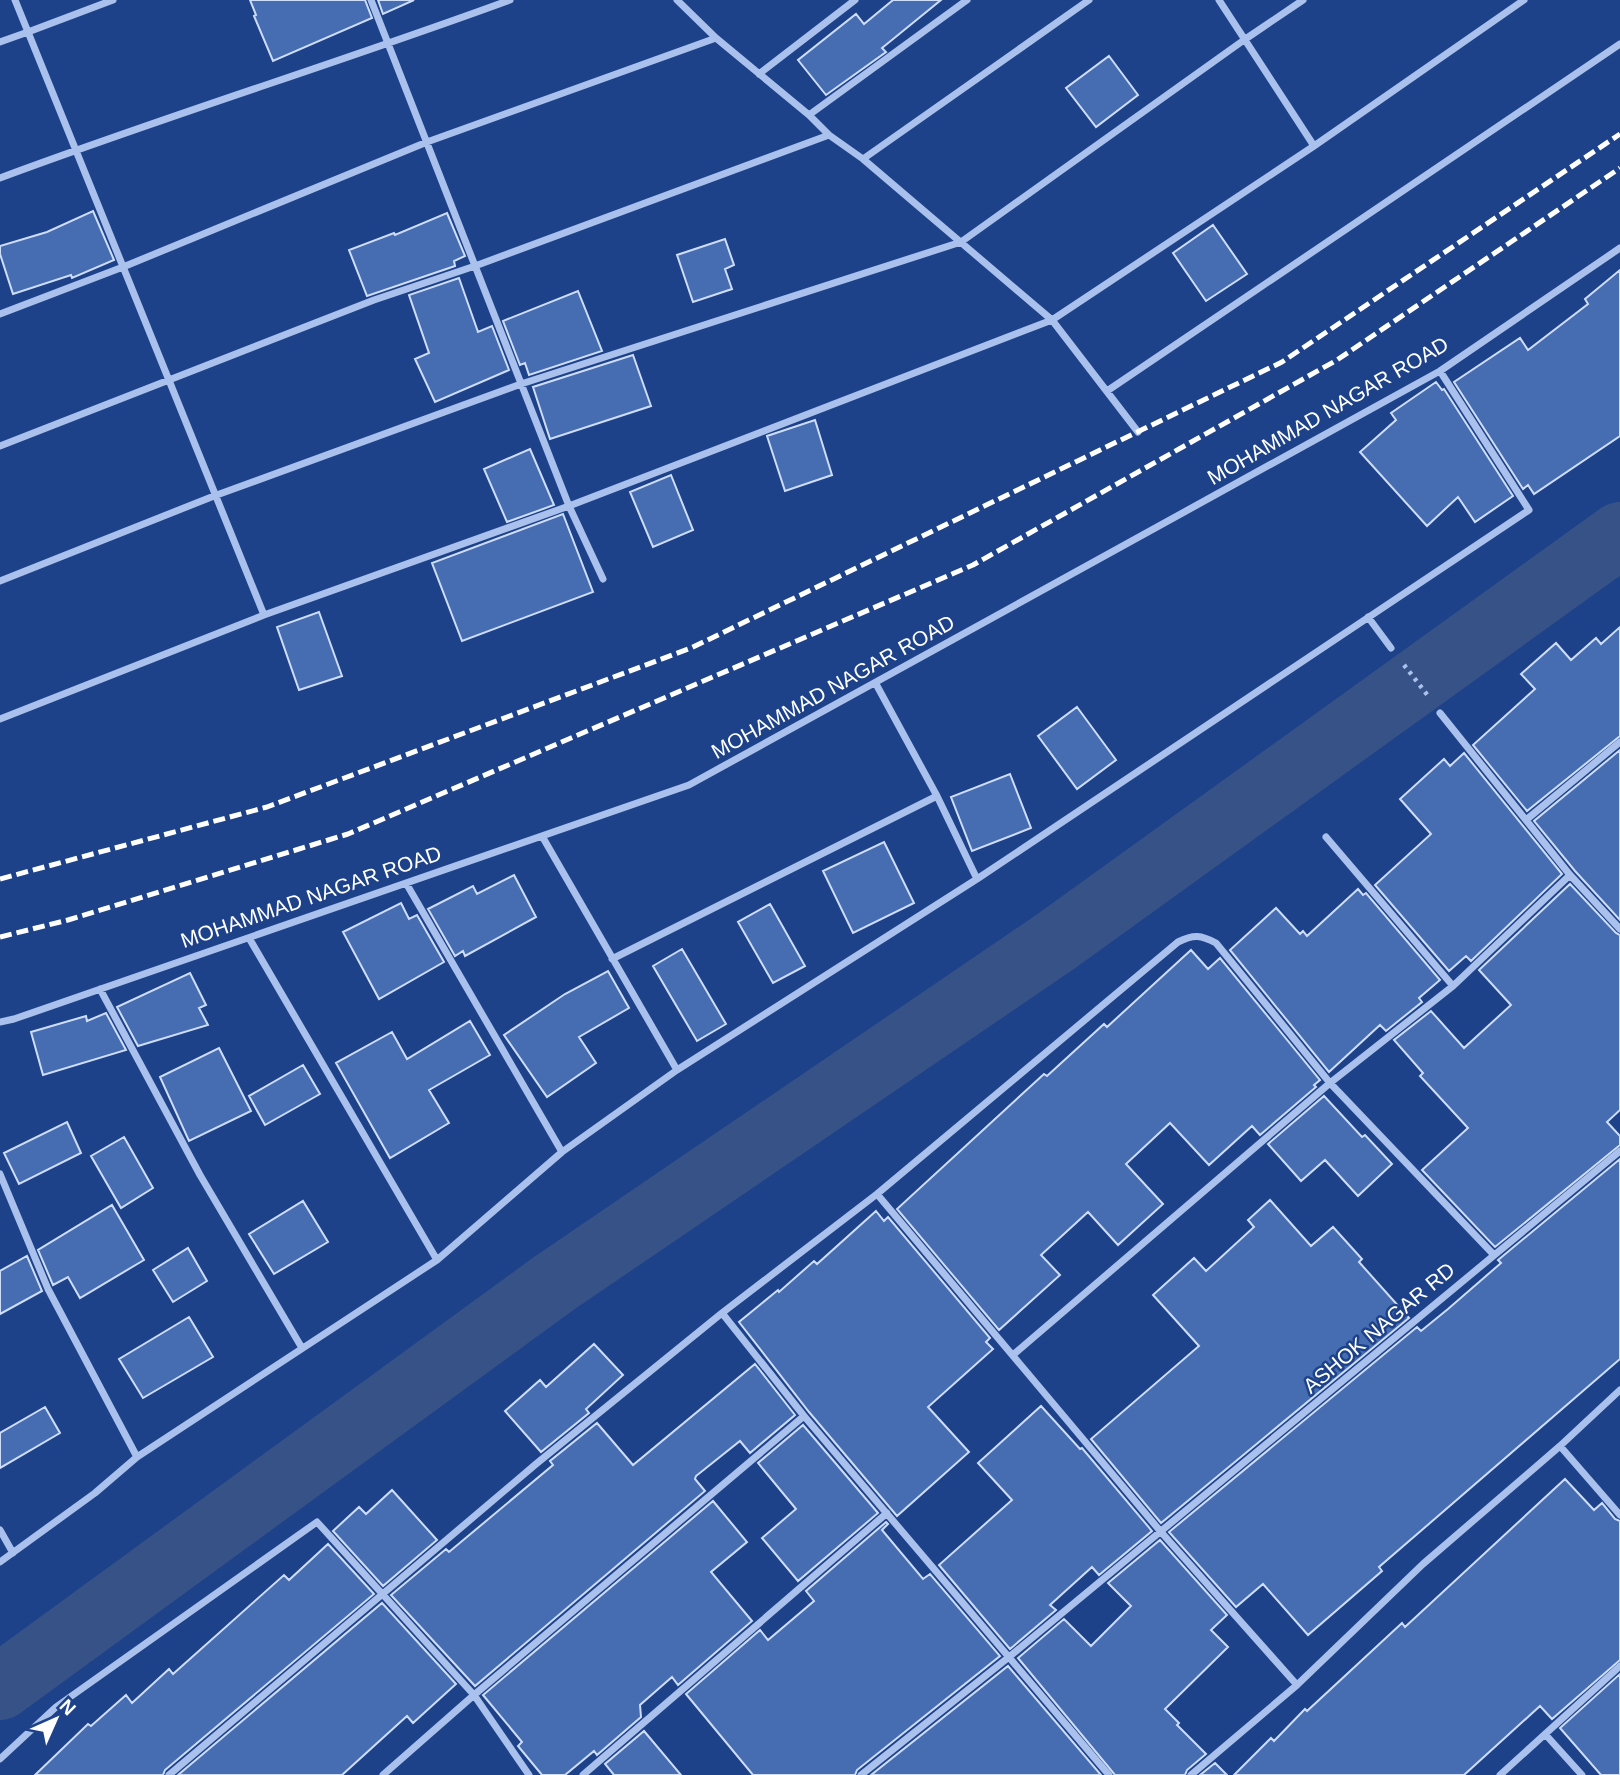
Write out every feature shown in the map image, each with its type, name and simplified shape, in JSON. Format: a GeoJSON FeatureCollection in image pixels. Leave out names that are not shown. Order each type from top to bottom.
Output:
{"type":"FeatureCollection","features":[{"type":"Feature","properties":{"kind":"street"},"geometry":{"type":"LineString","coordinates":[[15,0],[264,615]]}},
{"type":"Feature","properties":{"kind":"street"},"geometry":{"type":"LineString","coordinates":[[0,42],[113,0]]}},
{"type":"Feature","properties":{"kind":"street"},"geometry":{"type":"LineString","coordinates":[[371,0],[569,506],[603,579]]}},
{"type":"Feature","properties":{"kind":"street"},"geometry":{"type":"LineString","coordinates":[[0,178],[141,126],[389,45],[510,0]]}},
{"type":"Feature","properties":{"kind":"street"},"geometry":{"type":"LineString","coordinates":[[677,0],[716,38],[809,115],[829,135],[863,159],[1052,320],[1138,432]]}},
{"type":"Feature","properties":{"kind":"street"},"geometry":{"type":"LineString","coordinates":[[759,74],[855,0]]}},
{"type":"Feature","properties":{"kind":"street"},"geometry":{"type":"LineString","coordinates":[[809,115],[967,0]]}},
{"type":"Feature","properties":{"kind":"street"},"geometry":{"type":"LineString","coordinates":[[863,159],[1088,0]]}},
{"type":"Feature","properties":{"kind":"street"},"geometry":{"type":"LineString","coordinates":[[1219,0],[1314,146]]}},
{"type":"Feature","properties":{"kind":"street"},"geometry":{"type":"LineString","coordinates":[[0,582],[214,496],[521,384],[961,242],[1303,0]]}},
{"type":"Feature","properties":{"kind":"street"},"geometry":{"type":"LineString","coordinates":[[0,719],[264,615],[569,506],[1052,320],[1314,146],[1524,0]]}},
{"type":"Feature","properties":{"kind":"street"},"geometry":{"type":"LineString","coordinates":[[0,314],[427,142],[716,38]]}},
{"type":"Feature","properties":{"kind":"street"},"geometry":{"type":"LineString","coordinates":[[1107,391],[1620,44]]}},
{"type":"Feature","properties":{"kind":"street"},"geometry":{"type":"LineString","coordinates":[[0,446],[374,300],[475,266],[829,135]]}},
{"type":"Feature","properties":{"kind":"street","name":"MOHAMMAD NAGAR ROAD"},"geometry":{"type":"LineString","coordinates":[[0,1022],[689,785],[1440,370],[1620,248]]}},
{"type":"Feature","properties":{"kind":"street"},"geometry":{"type":"LineString","coordinates":[[0,1562],[95,1493],[137,1457],[437,1261],[562,1152],[677,1070],[977,879],[1529,510],[1440,370]]}},
{"type":"Feature","properties":{"kind":"street"},"geometry":{"type":"LineString","coordinates":[[1368,617],[1391,648]]}},
{"type":"Feature","properties":{"kind":"street"},"geometry":{"type":"LineString","coordinates":[[876,684],[937,796],[977,879]]}},
{"type":"Feature","properties":{"kind":"street"},"geometry":{"type":"LineString","coordinates":[[1440,713],[1570,875],[1620,929]]}},
{"type":"Feature","properties":{"kind":"street"},"geometry":{"type":"LineString","coordinates":[[1527,820],[1620,742]]}},
{"type":"Feature","properties":{"kind":"street"},"geometry":{"type":"LineString","coordinates":[[612,959],[937,796]]}},
{"type":"Feature","properties":{"kind":"street"},"geometry":{"type":"LineString","coordinates":[[542,836],[677,1070]]}},
{"type":"Feature","properties":{"kind":"street"},"geometry":{"type":"LineString","coordinates":[[1326,837],[1452,986]]}},
{"type":"Feature","properties":{"kind":"street"},"geometry":{"type":"LineString","coordinates":[[1013,1355],[1330,1083],[1452,986],[1570,875]]}},
{"type":"Feature","properties":{"kind":"street"},"geometry":{"type":"LineString","coordinates":[[406,883],[562,1152]]}},
{"type":"Feature","properties":{"kind":"street"},"geometry":{"type":"LineString","coordinates":[[170,1775],[536,1464],[722,1313],[877,1194],[1178,942],[1189,936],[1201,935],[1216,943],[1330,1083],[1494,1255]]}},
{"type":"Feature","properties":{"kind":"street"},"geometry":{"type":"LineString","coordinates":[[249,938],[437,1261]]}},
{"type":"Feature","properties":{"kind":"street"},"geometry":{"type":"LineString","coordinates":[[100,989],[200,1175],[302,1348]]}},
{"type":"Feature","properties":{"kind":"street","name":"ASHOK NAGAR RD"},"geometry":{"type":"LineString","coordinates":[[861,1775],[1009,1657],[1620,1151]]}},
{"type":"Feature","properties":{"kind":"street"},"geometry":{"type":"LineString","coordinates":[[0,1174],[48,1289],[137,1457]]}},
{"type":"Feature","properties":{"kind":"street"},"geometry":{"type":"LineString","coordinates":[[877,1194],[1161,1532],[1297,1685]]}},
{"type":"Feature","properties":{"kind":"street"},"geometry":{"type":"LineString","coordinates":[[722,1313],[804,1416],[1108,1775]]}},
{"type":"Feature","properties":{"kind":"street"},"geometry":{"type":"LineString","coordinates":[[1191,1775],[1297,1685],[1423,1564],[1560,1446],[1620,1390]]}},
{"type":"Feature","properties":{"kind":"street"},"geometry":{"type":"LineString","coordinates":[[383,1775],[804,1416]]}},
{"type":"Feature","properties":{"kind":"street"},"geometry":{"type":"LineString","coordinates":[[1560,1446],[1620,1515]]}},
{"type":"Feature","properties":{"kind":"street"},"geometry":{"type":"LineString","coordinates":[[583,1775],[887,1513]]}},
{"type":"Feature","properties":{"kind":"street"},"geometry":{"type":"LineString","coordinates":[[0,1759],[56,1707],[317,1522],[474,1695],[529,1775]]}},
{"type":"Feature","properties":{"kind":"street"},"geometry":{"type":"LineString","coordinates":[[0,1530],[13,1553]]}},
{"type":"Feature","properties":{"kind":"street"},"geometry":{"type":"LineString","coordinates":[[1500,1775],[1620,1666]]}},
{"type":"Feature","properties":{"kind":"street"},"geometry":{"type":"LineString","coordinates":[[1545,1734],[1582,1775]]}},
{"type":"Feature","properties":{"kind":"path"},"geometry":{"type":"LineString","coordinates":[[1391,648],[1440,713]]}},
{"type":"Feature","properties":{"kind":"building"},"geometry":{"type":"Polygon","coordinates":[[[250,0],[365,0],[372,18],[273,61],[250,0]]]}},
{"type":"Feature","properties":{"kind":"building"},"geometry":{"type":"Polygon","coordinates":[[[378,0],[414,0],[383,14],[378,0]]]}},
{"type":"Feature","properties":{"kind":"building"},"geometry":{"type":"Polygon","coordinates":[[[893,0],[941,0],[882,48],[886,52],[826,95],[798,60],[856,14],[864,24],[893,0]]]}},
{"type":"Feature","properties":{"kind":"building"},"geometry":{"type":"Polygon","coordinates":[[[1109,56],[1138,95],[1096,127],[1066,88],[1109,56]]]}},
{"type":"Feature","properties":{"kind":"building"},"geometry":{"type":"Polygon","coordinates":[[[93,211],[114,260],[72,278],[71,275],[13,294],[0,246],[47,232],[93,211]]]}},
{"type":"Feature","properties":{"kind":"building"},"geometry":{"type":"Polygon","coordinates":[[[447,213],[465,256],[454,261],[455,266],[367,296],[349,250],[394,233],[395,235],[447,213]]]}},
{"type":"Feature","properties":{"kind":"building"},"geometry":{"type":"Polygon","coordinates":[[[1213,225],[1247,274],[1206,301],[1173,253],[1213,225]]]}},
{"type":"Feature","properties":{"kind":"building"},"geometry":{"type":"Polygon","coordinates":[[[725,239],[734,265],[725,269],[732,289],[693,302],[677,255],[725,239]]]}},
{"type":"Feature","properties":{"kind":"building"},"geometry":{"type":"Polygon","coordinates":[[[1620,270],[1620,436],[1534,494],[1528,485],[1523,489],[1454,382],[1520,338],[1528,350],[1588,304],[1585,299],[1620,270]]]}},
{"type":"Feature","properties":{"kind":"building"},"geometry":{"type":"Polygon","coordinates":[[[459,278],[478,332],[492,326],[509,370],[435,402],[415,359],[429,353],[409,295],[459,278]]]}},
{"type":"Feature","properties":{"kind":"building"},"geometry":{"type":"Polygon","coordinates":[[[578,291],[602,351],[529,375],[525,363],[520,365],[503,321],[578,291]]]}},
{"type":"Feature","properties":{"kind":"building"},"geometry":{"type":"Polygon","coordinates":[[[633,355],[651,406],[550,439],[533,387],[633,355]]]}},
{"type":"Feature","properties":{"kind":"building"},"geometry":{"type":"Polygon","coordinates":[[[1436,382],[1444,389],[1513,496],[1475,522],[1458,497],[1427,526],[1360,452],[1396,420],[1391,413],[1436,382]]]}},
{"type":"Feature","properties":{"kind":"building"},"geometry":{"type":"Polygon","coordinates":[[[815,420],[832,475],[785,491],[767,436],[815,420]]]}},
{"type":"Feature","properties":{"kind":"building"},"geometry":{"type":"Polygon","coordinates":[[[530,449],[554,505],[507,522],[484,469],[530,449]]]}},
{"type":"Feature","properties":{"kind":"building"},"geometry":{"type":"Polygon","coordinates":[[[671,475],[693,530],[653,547],[630,492],[671,475]]]}},
{"type":"Feature","properties":{"kind":"building"},"geometry":{"type":"Polygon","coordinates":[[[563,514],[593,592],[462,641],[432,563],[563,514]]]}},
{"type":"Feature","properties":{"kind":"building"},"geometry":{"type":"Polygon","coordinates":[[[319,612],[342,676],[299,690],[277,627],[319,612]]]}},
{"type":"Feature","properties":{"kind":"building"},"geometry":{"type":"Polygon","coordinates":[[[1620,627],[1620,736],[1527,811],[1473,745],[1535,689],[1521,674],[1556,643],[1571,660],[1596,638],[1601,644],[1620,627]]]}},
{"type":"Feature","properties":{"kind":"building"},"geometry":{"type":"Polygon","coordinates":[[[1077,707],[1116,760],[1077,789],[1038,736],[1077,707]]]}},
{"type":"Feature","properties":{"kind":"building"},"geometry":{"type":"Polygon","coordinates":[[[1620,750],[1620,920],[1534,821],[1620,750]]]}},
{"type":"Feature","properties":{"kind":"building"},"geometry":{"type":"Polygon","coordinates":[[[1464,753],[1562,874],[1471,961],[1466,956],[1449,971],[1375,885],[1431,834],[1400,799],[1444,759],[1450,766],[1464,753]]]}},
{"type":"Feature","properties":{"kind":"building"},"geometry":{"type":"Polygon","coordinates":[[[1010,774],[1031,828],[972,851],[951,797],[1010,774]]]}},
{"type":"Feature","properties":{"kind":"building"},"geometry":{"type":"Polygon","coordinates":[[[884,842],[914,903],[853,933],[823,871],[884,842]]]}},
{"type":"Feature","properties":{"kind":"building"},"geometry":{"type":"Polygon","coordinates":[[[514,875],[536,917],[465,956],[463,951],[455,956],[428,909],[473,886],[477,894],[514,875]]]}},
{"type":"Feature","properties":{"kind":"building"},"geometry":{"type":"Polygon","coordinates":[[[1570,884],[1620,935],[1620,1110],[1607,1122],[1620,1136],[1620,1145],[1495,1247],[1422,1170],[1468,1128],[1420,1076],[1423,1073],[1394,1040],[1431,1011],[1464,1048],[1511,1005],[1479,970],[1570,884]]]}},
{"type":"Feature","properties":{"kind":"building"},"geometry":{"type":"Polygon","coordinates":[[[1358,889],[1363,895],[1366,893],[1440,980],[1419,998],[1422,1002],[1386,1031],[1380,1025],[1329,1072],[1230,950],[1276,908],[1300,934],[1303,931],[1307,936],[1358,889]]]}},
{"type":"Feature","properties":{"kind":"building"},"geometry":{"type":"Polygon","coordinates":[[[401,903],[409,919],[417,915],[444,962],[379,999],[343,932],[401,903]]]}},
{"type":"Feature","properties":{"kind":"building"},"geometry":{"type":"Polygon","coordinates":[[[770,904],[805,966],[773,983],[738,922],[770,904]]]}},
{"type":"Feature","properties":{"kind":"building"},"geometry":{"type":"Polygon","coordinates":[[[682,949],[726,1024],[697,1041],[653,966],[682,949]]]}},
{"type":"Feature","properties":{"kind":"building"},"geometry":{"type":"Polygon","coordinates":[[[1191,950],[1208,969],[1220,958],[1320,1080],[1314,1085],[1316,1087],[1260,1135],[1252,1126],[1209,1165],[1170,1123],[1126,1164],[1163,1204],[1118,1245],[1088,1212],[1041,1255],[1060,1275],[999,1330],[897,1209],[1044,1074],[1047,1076],[1104,1024],[1107,1027],[1191,950]]]}},
{"type":"Feature","properties":{"kind":"building"},"geometry":{"type":"Polygon","coordinates":[[[608,971],[629,1008],[579,1037],[596,1063],[547,1097],[504,1035],[565,994],[608,971]]]}},
{"type":"Feature","properties":{"kind":"building"},"geometry":{"type":"Polygon","coordinates":[[[190,973],[206,1005],[199,1008],[208,1025],[138,1046],[117,1007],[190,973]]]}},
{"type":"Feature","properties":{"kind":"building"},"geometry":{"type":"Polygon","coordinates":[[[106,1013],[126,1050],[43,1075],[31,1032],[86,1016],[87,1021],[106,1013]]]}},
{"type":"Feature","properties":{"kind":"building"},"geometry":{"type":"Polygon","coordinates":[[[470,1021],[490,1055],[429,1090],[449,1123],[390,1158],[336,1063],[392,1032],[407,1059],[470,1021]]]}},
{"type":"Feature","properties":{"kind":"building"},"geometry":{"type":"Polygon","coordinates":[[[219,1048],[251,1111],[189,1141],[160,1077],[219,1048]]]}},
{"type":"Feature","properties":{"kind":"building"},"geometry":{"type":"Polygon","coordinates":[[[303,1065],[320,1094],[265,1125],[249,1096],[303,1065]]]}},
{"type":"Feature","properties":{"kind":"building"},"geometry":{"type":"Polygon","coordinates":[[[1324,1096],[1362,1137],[1365,1135],[1392,1164],[1358,1196],[1325,1160],[1301,1181],[1268,1144],[1324,1096]]]}},
{"type":"Feature","properties":{"kind":"building"},"geometry":{"type":"Polygon","coordinates":[[[67,1122],[81,1153],[19,1184],[4,1153],[67,1122]]]}},
{"type":"Feature","properties":{"kind":"building"},"geometry":{"type":"Polygon","coordinates":[[[124,1137],[153,1188],[121,1208],[91,1156],[124,1137]]]}},
{"type":"Feature","properties":{"kind":"building"},"geometry":{"type":"Polygon","coordinates":[[[1620,1159],[1620,1359],[1379,1567],[1382,1571],[1308,1635],[1263,1584],[1236,1607],[1169,1532],[1417,1327],[1421,1331],[1448,1309],[1501,1263],[1498,1260],[1620,1159]]]}},
{"type":"Feature","properties":{"kind":"building"},"geometry":{"type":"Polygon","coordinates":[[[1270,1200],[1311,1246],[1333,1227],[1362,1259],[1359,1262],[1409,1318],[1161,1523],[1091,1439],[1199,1346],[1153,1295],[1194,1258],[1206,1271],[1254,1227],[1248,1220],[1270,1200]]]}},
{"type":"Feature","properties":{"kind":"building"},"geometry":{"type":"Polygon","coordinates":[[[303,1201],[328,1242],[274,1274],[249,1234],[303,1201]]]}},
{"type":"Feature","properties":{"kind":"building"},"geometry":{"type":"Polygon","coordinates":[[[112,1205],[144,1260],[80,1298],[68,1277],[53,1285],[38,1250],[112,1205]]]}},
{"type":"Feature","properties":{"kind":"building"},"geometry":{"type":"Polygon","coordinates":[[[876,1211],[884,1221],[888,1217],[990,1338],[986,1342],[993,1349],[928,1407],[969,1452],[897,1516],[809,1412],[739,1322],[814,1261],[817,1264],[876,1211]]]}},
{"type":"Feature","properties":{"kind":"building"},"geometry":{"type":"Polygon","coordinates":[[[188,1248],[207,1281],[173,1302],[153,1270],[188,1248]]]}},
{"type":"Feature","properties":{"kind":"building"},"geometry":{"type":"Polygon","coordinates":[[[27,1256],[42,1291],[0,1314],[0,1271],[27,1256]]]}},
{"type":"Feature","properties":{"kind":"building"},"geometry":{"type":"Polygon","coordinates":[[[189,1317],[213,1357],[143,1398],[119,1359],[189,1317]]]}},
{"type":"Feature","properties":{"kind":"building"},"geometry":{"type":"Polygon","coordinates":[[[594,1344],[623,1375],[586,1409],[589,1413],[541,1452],[505,1411],[540,1380],[546,1387],[594,1344]]]}},
{"type":"Feature","properties":{"kind":"building"},"geometry":{"type":"Polygon","coordinates":[[[755,1364],[795,1415],[750,1453],[740,1441],[696,1476],[695,1479],[705,1491],[475,1686],[391,1595],[446,1549],[449,1552],[553,1465],[550,1461],[597,1423],[633,1465],[755,1364]]]}},
{"type":"Feature","properties":{"kind":"building"},"geometry":{"type":"Polygon","coordinates":[[[1041,1406],[1080,1449],[1082,1448],[1152,1531],[1099,1575],[1092,1567],[1050,1605],[1056,1610],[1010,1649],[939,1565],[1012,1500],[978,1463],[1041,1406]]]}},
{"type":"Feature","properties":{"kind":"building"},"geometry":{"type":"Polygon","coordinates":[[[45,1407],[60,1433],[0,1468],[0,1433],[45,1407]]]}},
{"type":"Feature","properties":{"kind":"building"},"geometry":{"type":"Polygon","coordinates":[[[803,1425],[878,1513],[798,1581],[762,1538],[796,1509],[758,1463],[803,1425]]]}},
{"type":"Feature","properties":{"kind":"building"},"geometry":{"type":"Polygon","coordinates":[[[1565,1479],[1594,1510],[1602,1503],[1615,1519],[1620,1521],[1620,1660],[1552,1719],[1540,1706],[1464,1775],[1234,1775],[1271,1738],[1274,1741],[1305,1709],[1307,1711],[1402,1623],[1405,1627],[1565,1479]]]}},
{"type":"Feature","properties":{"kind":"building"},"geometry":{"type":"Polygon","coordinates":[[[392,1490],[437,1540],[383,1586],[333,1531],[359,1507],[366,1514],[392,1490]]]}},
{"type":"Feature","properties":{"kind":"building"},"geometry":{"type":"Polygon","coordinates":[[[713,1501],[747,1542],[711,1572],[752,1621],[678,1685],[672,1677],[640,1705],[641,1717],[597,1755],[594,1751],[565,1775],[542,1775],[518,1746],[522,1742],[483,1695],[713,1501]]]}},
{"type":"Feature","properties":{"kind":"building"},"geometry":{"type":"Polygon","coordinates":[[[886,1522],[888,1524],[882,1530],[923,1579],[930,1574],[1000,1656],[857,1770],[855,1775],[753,1775],[686,1694],[760,1630],[768,1640],[814,1601],[806,1591],[886,1522]]]}},
{"type":"Feature","properties":{"kind":"building"},"geometry":{"type":"Polygon","coordinates":[[[1160,1540],[1227,1615],[1211,1630],[1228,1647],[1165,1709],[1206,1754],[1187,1770],[1185,1775],[1115,1775],[1018,1658],[1064,1619],[1091,1646],[1131,1606],[1108,1583],[1160,1540]]]}},
{"type":"Feature","properties":{"kind":"building"},"geometry":{"type":"Polygon","coordinates":[[[328,1544],[374,1594],[165,1770],[163,1775],[35,1775],[88,1724],[91,1726],[126,1695],[132,1703],[169,1669],[173,1674],[284,1575],[289,1580],[328,1544]]]}},
{"type":"Feature","properties":{"kind":"building"},"geometry":{"type":"Polygon","coordinates":[[[382,1603],[456,1684],[413,1723],[407,1716],[342,1775],[178,1775],[382,1603]]]}},
{"type":"Feature","properties":{"kind":"building"},"geometry":{"type":"Polygon","coordinates":[[[1008,1666],[1101,1775],[871,1775],[1008,1666]]]}},
{"type":"Feature","properties":{"kind":"building"},"geometry":{"type":"Polygon","coordinates":[[[1620,1674],[1620,1775],[1601,1775],[1560,1728],[1620,1674]]]}},
{"type":"Feature","properties":{"kind":"building"},"geometry":{"type":"Polygon","coordinates":[[[644,1731],[681,1775],[614,1775],[605,1764],[644,1731]]]}},
{"type":"Feature","properties":{"kind":"building"},"geometry":{"type":"Polygon","coordinates":[[[1215,1763],[1227,1775],[1200,1775],[1215,1763]]]}},
{"type":"Feature","properties":{"kind":"waterway"},"geometry":{"type":"LineString","coordinates":[[0,1687],[553,1284],[1055,942],[1620,535]]}},
{"type":"Feature","properties":{"kind":"railway"},"geometry":{"type":"LineString","coordinates":[[0,879],[267,807],[691,648],[1282,362],[1620,134]]}},
{"type":"Feature","properties":{"kind":"railway"},"geometry":{"type":"LineString","coordinates":[[0,937],[68,920],[348,834],[973,565],[1337,360],[1620,168]]}}]}
